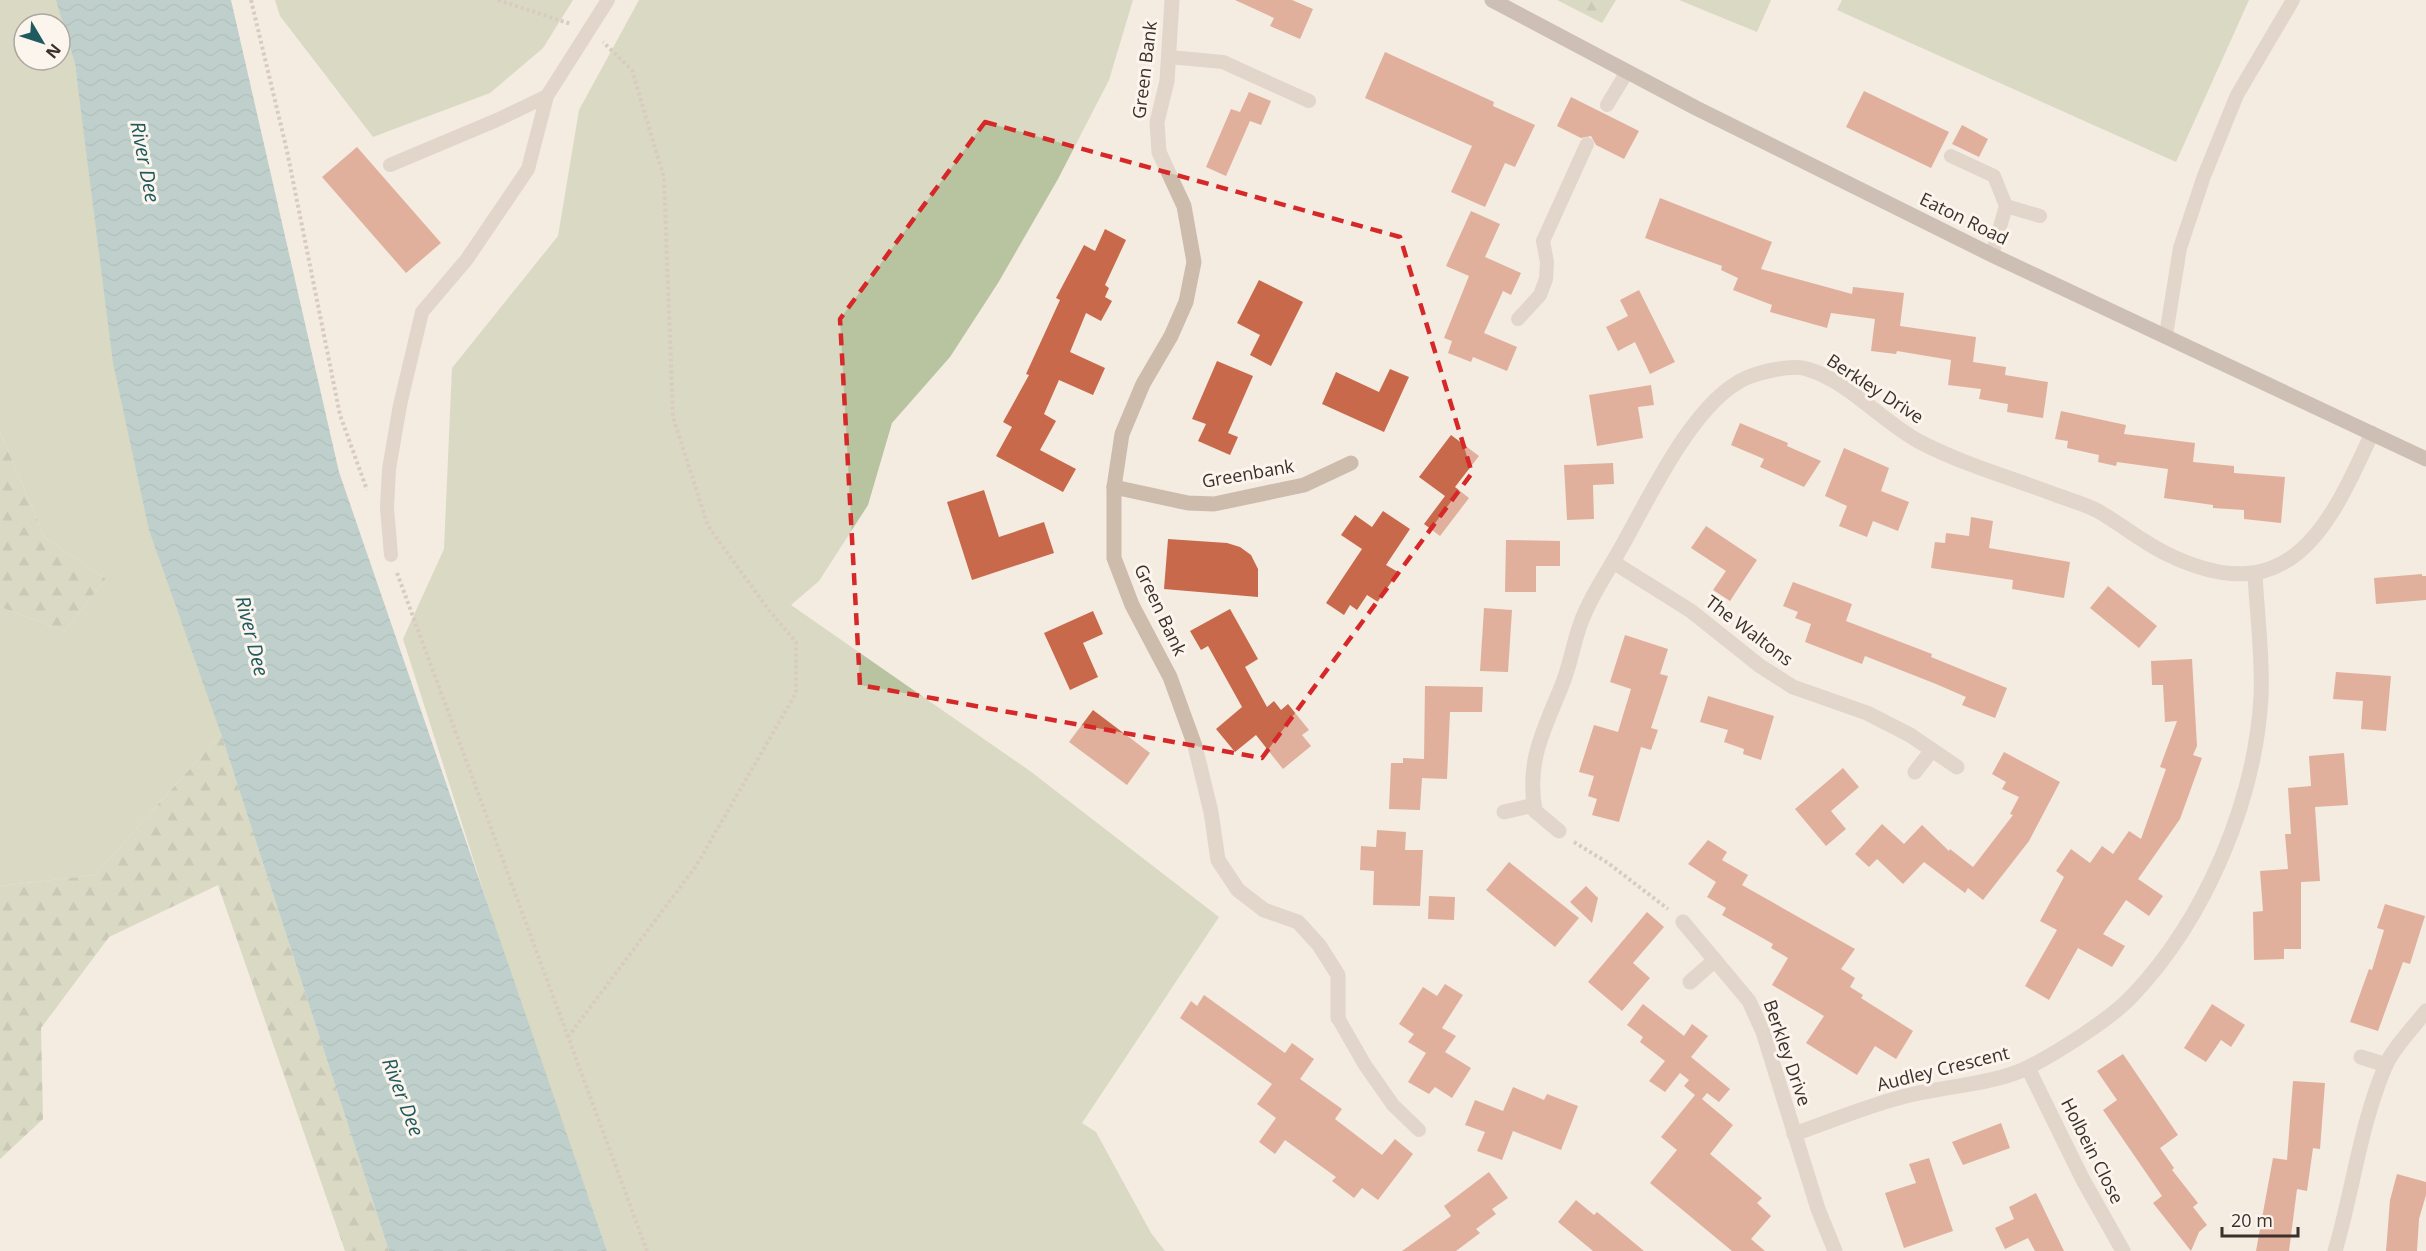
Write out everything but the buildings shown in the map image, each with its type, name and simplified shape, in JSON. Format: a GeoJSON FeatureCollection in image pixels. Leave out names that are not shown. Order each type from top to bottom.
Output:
{"type":"FeatureCollection","features":[{"type":"Feature","properties":{"kind":"street","name":"Green Bank"},"geometry":{"type":"LineString","coordinates":[[1172,0],[1167,81],[1157,122],[1159,152],[1184,206],[1194,262],[1186,302],[1172,336],[1143,384],[1122,434],[1114,487],[1114,558],[1132,605],[1170,676],[1195,746],[1211,812],[1218,860],[1238,890],[1264,910],[1298,922],[1319,945],[1338,975],[1338,1018]]}},
{"type":"Feature","properties":{"kind":"street","name":"Eaton Road"},"geometry":{"type":"LineString","coordinates":[[1492,0],[1627,72],[1992,255],[2426,459]]}},
{"type":"Feature","properties":{"kind":"street","name":"Berkley Drive"},"geometry":{"type":"LineString","coordinates":[[1534,805],[1531,781],[1540,736],[1564,682],[1581,622],[1691,426],[1721,396],[1744,379],[1774,370],[1804,367],[1831,380],[1918,441],[1946,454],[2096,510],[2166,554],[2212,572],[2255,574],[2282,565],[2330,519],[2347,490],[2372,433]]}},
{"type":"Feature","properties":{"kind":"street","name":"Greenbank"},"geometry":{"type":"LineString","coordinates":[[1114,487],[1188,503],[1214,504],[1304,485],[1351,463]]}},
{"type":"Feature","properties":{"kind":"street","name":"The Waltons"},"geometry":{"type":"LineString","coordinates":[[1613,562],[1691,611],[1760,666],[1793,687],[1868,713],[1911,735],[1957,767]]}},
{"type":"Feature","properties":{"kind":"street","name":"Audley Crescent"},"geometry":{"type":"LineString","coordinates":[[1794,1134],[1908,1095],[2003,1077],[2028,1068],[2094,1027],[2131,997],[2162,963],[2224,856],[2253,754],[2261,696],[2255,574]]}},
{"type":"Feature","properties":{"kind":"street"},"geometry":{"type":"LineString","coordinates":[[1915,772],[1932,750]]}},
{"type":"Feature","properties":{"kind":"street"},"geometry":{"type":"LineString","coordinates":[[1504,812],[1534,805],[1535,811],[1559,831]]}},
{"type":"Feature","properties":{"kind":"street","name":"Berkley Drive"},"geometry":{"type":"LineString","coordinates":[[1683,922],[1749,1001],[1762,1032],[1818,1209],[1835,1251]]}},
{"type":"Feature","properties":{"kind":"street"},"geometry":{"type":"LineString","coordinates":[[1690,982],[1715,960]]}},
{"type":"Feature","properties":{"kind":"street"},"geometry":{"type":"LineString","coordinates":[[2335,1251],[2367,1120],[2385,1065],[2426,1011]]}},
{"type":"Feature","properties":{"kind":"street"},"geometry":{"type":"LineString","coordinates":[[2361,1057],[2385,1065]]}},
{"type":"Feature","properties":{"kind":"street","name":"Holbein Close"},"geometry":{"type":"LineString","coordinates":[[2028,1068],[2082,1178],[2123,1251]]}},
{"type":"Feature","properties":{"kind":"lane"},"geometry":{"type":"LineString","coordinates":[[391,555],[387,508],[389,469],[400,405],[422,312],[467,259],[528,169],[547,96],[608,0]]}},
{"type":"Feature","properties":{"kind":"lane"},"geometry":{"type":"LineString","coordinates":[[2166,335],[2180,248],[2205,177],[2237,95],[2293,0]]}},
{"type":"Feature","properties":{"kind":"lane"},"geometry":{"type":"LineString","coordinates":[[1169,57],[1223,62],[1309,101]]}},
{"type":"Feature","properties":{"kind":"lane"},"geometry":{"type":"LineString","coordinates":[[1607,105],[1627,72]]}},
{"type":"Feature","properties":{"kind":"lane"},"geometry":{"type":"LineString","coordinates":[[390,165],[497,120],[547,96]]}},
{"type":"Feature","properties":{"kind":"lane"},"geometry":{"type":"LineString","coordinates":[[1518,319],[1540,295],[1546,279],[1547,262],[1543,242],[1587,144]]}},
{"type":"Feature","properties":{"kind":"lane"},"geometry":{"type":"LineString","coordinates":[[1951,156],[1994,176],[2006,206],[1992,255]]}},
{"type":"Feature","properties":{"kind":"lane"},"geometry":{"type":"LineString","coordinates":[[2006,206],[2040,216]]}},
{"type":"Feature","properties":{"kind":"lane"},"geometry":{"type":"LineString","coordinates":[[1338,1018],[1365,1065],[1393,1105],[1419,1130]]}},
{"type":"Feature","properties":{"kind":"path"},"geometry":{"type":"LineString","coordinates":[[251,0],[287,151],[340,415],[368,490]]}},
{"type":"Feature","properties":{"kind":"path"},"geometry":{"type":"LineString","coordinates":[[498,0],[590,30],[632,70],[664,178],[673,417],[708,526],[768,609],[796,642],[796,693],[696,866],[568,1037]]}},
{"type":"Feature","properties":{"kind":"path"},"geometry":{"type":"LineString","coordinates":[[391,555],[647,1251]]}},
{"type":"Feature","properties":{"kind":"path"},"geometry":{"type":"LineString","coordinates":[[1559,831],[1608,863],[1683,922]]}},
{"type":"Feature","properties":{"kind":"highlighted area"},"geometry":{"type":"Polygon","coordinates":[[[985,122],[1400,237],[1472,473],[1262,758],[860,685],[840,319],[985,122]]]}},
{"type":"Feature","properties":{"kind":"green space"},"geometry":{"type":"Polygon","coordinates":[[[0,0],[57,0],[60,12],[12,12],[12,72],[72,72],[72,53],[117,361],[221,734],[95,875],[0,886],[0,607],[64,631],[106,579],[45,538],[0,432],[0,0]]]}},
{"type":"Feature","properties":{"kind":"green space"},"geometry":{"type":"Polygon","coordinates":[[[275,0],[573,0],[543,48],[490,93],[373,137],[280,16],[275,0]]]}},
{"type":"Feature","properties":{"kind":"green space"},"geometry":{"type":"Polygon","coordinates":[[[639,0],[1133,0],[1109,80],[1058,179],[998,283],[950,357],[892,423],[868,505],[819,581],[791,605],[1030,771],[1219,917],[1082,1123],[1096,1132],[1151,1233],[1165,1251],[607,1251],[509,971],[403,639],[444,549],[452,368],[558,236],[579,110],[639,0]]]}},
{"type":"Feature","properties":{"kind":"green space"},"geometry":{"type":"Polygon","coordinates":[[[1557,0],[1616,0],[1602,23],[1557,0]]]}},
{"type":"Feature","properties":{"kind":"green space"},"geometry":{"type":"Polygon","coordinates":[[[1679,0],[1771,0],[1757,32],[1679,0]]]}},
{"type":"Feature","properties":{"kind":"green space"},"geometry":{"type":"Polygon","coordinates":[[[1842,0],[2249,0],[2176,162],[1837,10],[1842,0]]]}},
{"type":"Feature","properties":{"kind":"green space"},"geometry":{"type":"Polygon","coordinates":[[[0,432],[45,538],[106,579],[64,631],[0,607],[0,432]]]}},
{"type":"Feature","properties":{"kind":"green space"},"geometry":{"type":"Polygon","coordinates":[[[221,734],[389,1251],[345,1251],[218,885],[109,937],[41,1028],[43,1119],[0,1159],[0,886],[95,875],[221,734]]]}},
{"type":"Feature","properties":{"kind":"water","name":"River Dee"},"geometry":{"type":"Polygon","coordinates":[[[56,0],[231,0],[339,472],[607,1251],[389,1251],[221,734],[149,530],[113,363],[72,54],[72,12],[60,12],[56,0]]]}}]}
